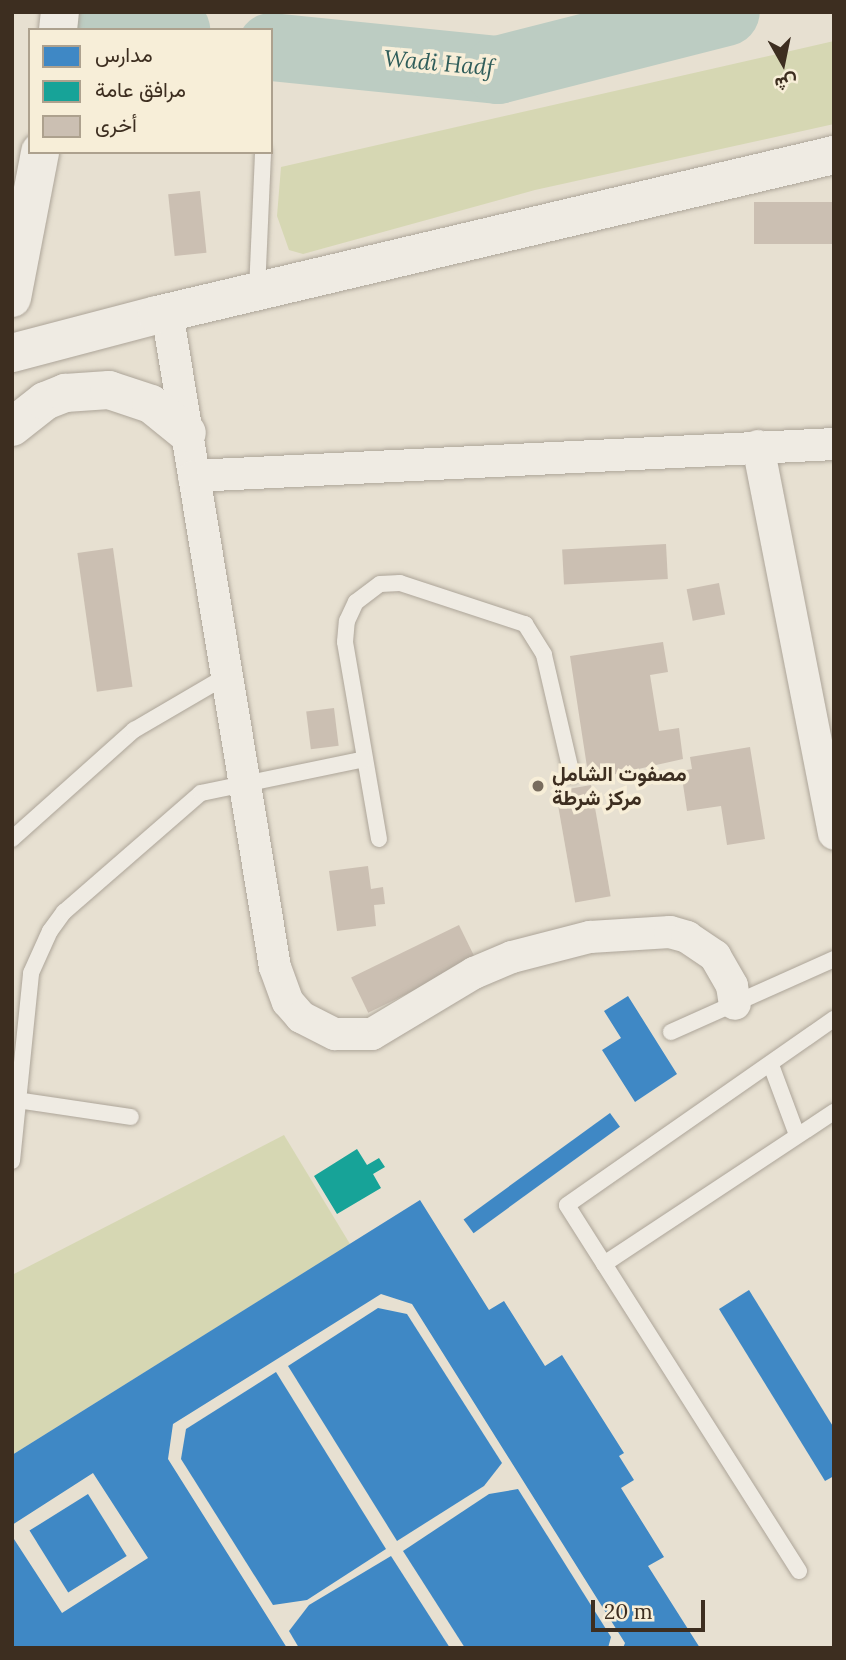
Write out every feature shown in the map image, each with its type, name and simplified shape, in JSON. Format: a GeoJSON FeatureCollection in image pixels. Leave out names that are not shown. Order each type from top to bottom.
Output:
{"type":"FeatureCollection","features":[{"type":"Feature","properties":{"kind":"street"},"geometry":{"type":"LineString","coordinates":[[12,298],[40,154]]}},
{"type":"Feature","properties":{"kind":"street"},"geometry":{"type":"LineString","coordinates":[[12,353],[167,312],[834,155]]}},
{"type":"Feature","properties":{"kind":"street"},"geometry":{"type":"LineString","coordinates":[[167,312],[279,985],[301,1017],[335,1034],[373,1034],[463,979],[512,957],[563,942],[630,932],[670,932],[702,945],[726,971],[735,1004]]}},
{"type":"Feature","properties":{"kind":"street"},"geometry":{"type":"LineString","coordinates":[[12,428],[45,401],[65,393],[109,390],[151,404],[187,433]]}},
{"type":"Feature","properties":{"kind":"street"},"geometry":{"type":"LineString","coordinates":[[194,476],[834,444]]}},
{"type":"Feature","properties":{"kind":"street"},"geometry":{"type":"LineString","coordinates":[[758,446],[834,834]]}},
{"type":"Feature","properties":{"kind":"lane"},"geometry":{"type":"LineString","coordinates":[[257,291],[263,154]]}},
{"type":"Feature","properties":{"kind":"lane"},"geometry":{"type":"LineString","coordinates":[[379,839],[345,632],[362,594],[390,582],[525,624],[544,654],[572,775]]}},
{"type":"Feature","properties":{"kind":"lane"},"geometry":{"type":"LineString","coordinates":[[12,839],[134,730],[228,675]]}},
{"type":"Feature","properties":{"kind":"lane"},"geometry":{"type":"LineString","coordinates":[[12,1161],[26,996],[50,930],[81,896],[201,793],[365,759]]}},
{"type":"Feature","properties":{"kind":"lane"},"geometry":{"type":"LineString","coordinates":[[671,1032],[834,959]]}},
{"type":"Feature","properties":{"kind":"lane"},"geometry":{"type":"LineString","coordinates":[[799,1571],[567,1205],[834,1019]]}},
{"type":"Feature","properties":{"kind":"lane"},"geometry":{"type":"LineString","coordinates":[[771,1065],[797,1135]]}},
{"type":"Feature","properties":{"kind":"lane"},"geometry":{"type":"LineString","coordinates":[[17,1100],[131,1117]]}},
{"type":"Feature","properties":{"kind":"lane"},"geometry":{"type":"LineString","coordinates":[[604,1264],[834,1112]]}},
{"type":"Feature","properties":{"kind":"green space"},"geometry":{"type":"Polygon","coordinates":[[[834,41],[834,124],[535,190],[303,254],[289,250],[277,216],[281,167],[834,41]]]}},
{"type":"Feature","properties":{"kind":"green space"},"geometry":{"type":"Polygon","coordinates":[[[284,1135],[350,1244],[12,1455],[12,1275],[284,1135]]]}},
{"type":"Feature","properties":{"kind":"building: مدارس"},"geometry":{"type":"Polygon","coordinates":[[[628,996],[677,1074],[635,1102],[602,1050],[621,1038],[604,1011],[628,996]]]}},
{"type":"Feature","properties":{"kind":"building: مدارس"},"geometry":{"type":"Polygon","coordinates":[[[610,1113],[620,1127],[474,1233],[464,1219],[610,1113]]]}},
{"type":"Feature","properties":{"kind":"building: مدارس"},"geometry":{"type":"Polygon","coordinates":[[[420,1200],[489,1310],[504,1301],[545,1366],[562,1355],[624,1453],[619,1456],[634,1480],[621,1488],[664,1557],[648,1566],[700,1648],[623,1648],[625,1643],[412,1304],[381,1294],[173,1424],[168,1459],[287,1648],[12,1648],[12,1536],[62,1613],[148,1558],[93,1473],[12,1525],[12,1455],[420,1200]]]}},
{"type":"Feature","properties":{"kind":"building: مدارس"},"geometry":{"type":"Polygon","coordinates":[[[749,1290],[834,1428],[834,1476],[825,1481],[719,1309],[749,1290]]]}},
{"type":"Feature","properties":{"kind":"building: مدارس"},"geometry":{"type":"Polygon","coordinates":[[[378,1308],[407,1314],[502,1463],[484,1486],[397,1541],[288,1366],[378,1308]]]}},
{"type":"Feature","properties":{"kind":"building: مدارس"},"geometry":{"type":"Polygon","coordinates":[[[276,1372],[386,1549],[307,1600],[273,1605],[181,1459],[186,1429],[276,1372]]]}},
{"type":"Feature","properties":{"kind":"building: مدارس"},"geometry":{"type":"Polygon","coordinates":[[[518,1489],[611,1637],[608,1648],[465,1648],[403,1551],[489,1494],[518,1489]]]}},
{"type":"Feature","properties":{"kind":"building: مدارس"},"geometry":{"type":"Polygon","coordinates":[[[88,1494],[127,1556],[68,1592],[29,1531],[88,1494]]]}},
{"type":"Feature","properties":{"kind":"building: مدارس"},"geometry":{"type":"Polygon","coordinates":[[[391,1556],[450,1648],[299,1648],[289,1631],[309,1605],[391,1556]]]}},
{"type":"Feature","properties":{"kind":"building: مرافق عامة"},"geometry":{"type":"Polygon","coordinates":[[[357,1149],[367,1165],[379,1158],[385,1167],[373,1174],[381,1188],[337,1214],[314,1176],[357,1149]]]}},
{"type":"Feature","properties":{"kind":"building: أخرى"},"geometry":{"type":"Polygon","coordinates":[[[200,191],[206,253],[175,256],[168,194],[200,191]]]}},
{"type":"Feature","properties":{"kind":"building: أخرى"},"geometry":{"type":"Polygon","coordinates":[[[754,202],[834,202],[834,244],[754,244],[754,202]]]}},
{"type":"Feature","properties":{"kind":"building: أخرى"},"geometry":{"type":"Polygon","coordinates":[[[666,544],[668,579],[564,584],[562,549],[666,544]]]}},
{"type":"Feature","properties":{"kind":"building: أخرى"},"geometry":{"type":"Polygon","coordinates":[[[113,548],[132,687],[97,692],[77,553],[113,548]]]}},
{"type":"Feature","properties":{"kind":"building: أخرى"},"geometry":{"type":"Polygon","coordinates":[[[719,583],[725,614],[693,621],[687,589],[719,583]]]}},
{"type":"Feature","properties":{"kind":"building: أخرى"},"geometry":{"type":"Polygon","coordinates":[[[663,642],[668,672],[650,675],[659,731],[679,728],[683,759],[589,780],[570,656],[663,642]]]}},
{"type":"Feature","properties":{"kind":"building: أخرى"},"geometry":{"type":"Polygon","coordinates":[[[334,708],[339,746],[311,749],[306,711],[334,708]]]}},
{"type":"Feature","properties":{"kind":"building: أخرى"},"geometry":{"type":"Polygon","coordinates":[[[750,747],[765,839],[727,845],[721,806],[687,811],[681,771],[692,769],[690,757],[750,747]]]}},
{"type":"Feature","properties":{"kind":"building: أخرى"},"geometry":{"type":"Polygon","coordinates":[[[591,785],[611,896],[575,903],[556,791],[591,785]]]}},
{"type":"Feature","properties":{"kind":"building: أخرى"},"geometry":{"type":"Polygon","coordinates":[[[368,866],[371,889],[383,887],[385,904],[374,905],[376,926],[337,931],[329,871],[368,866]]]}},
{"type":"Feature","properties":{"kind":"building: أخرى"},"geometry":{"type":"Polygon","coordinates":[[[459,925],[476,960],[368,1013],[351,978],[459,925]]]}},
{"type":"Feature","properties":{"kind":"waterway","name":"Wadi Hadf"},"geometry":{"type":"LineString","coordinates":[[86,12],[166,28]]}},
{"type":"Feature","properties":{"kind":"waterway","name":"Wadi Hadf"},"geometry":{"type":"LineString","coordinates":[[273,47],[498,70],[726,12]]}},
{"type":"Feature","properties":{"kind":"place","name":"مصفوت الشامل مركز شرطة"},"geometry":{"type":"Point","coordinates":[538,786]}}]}
